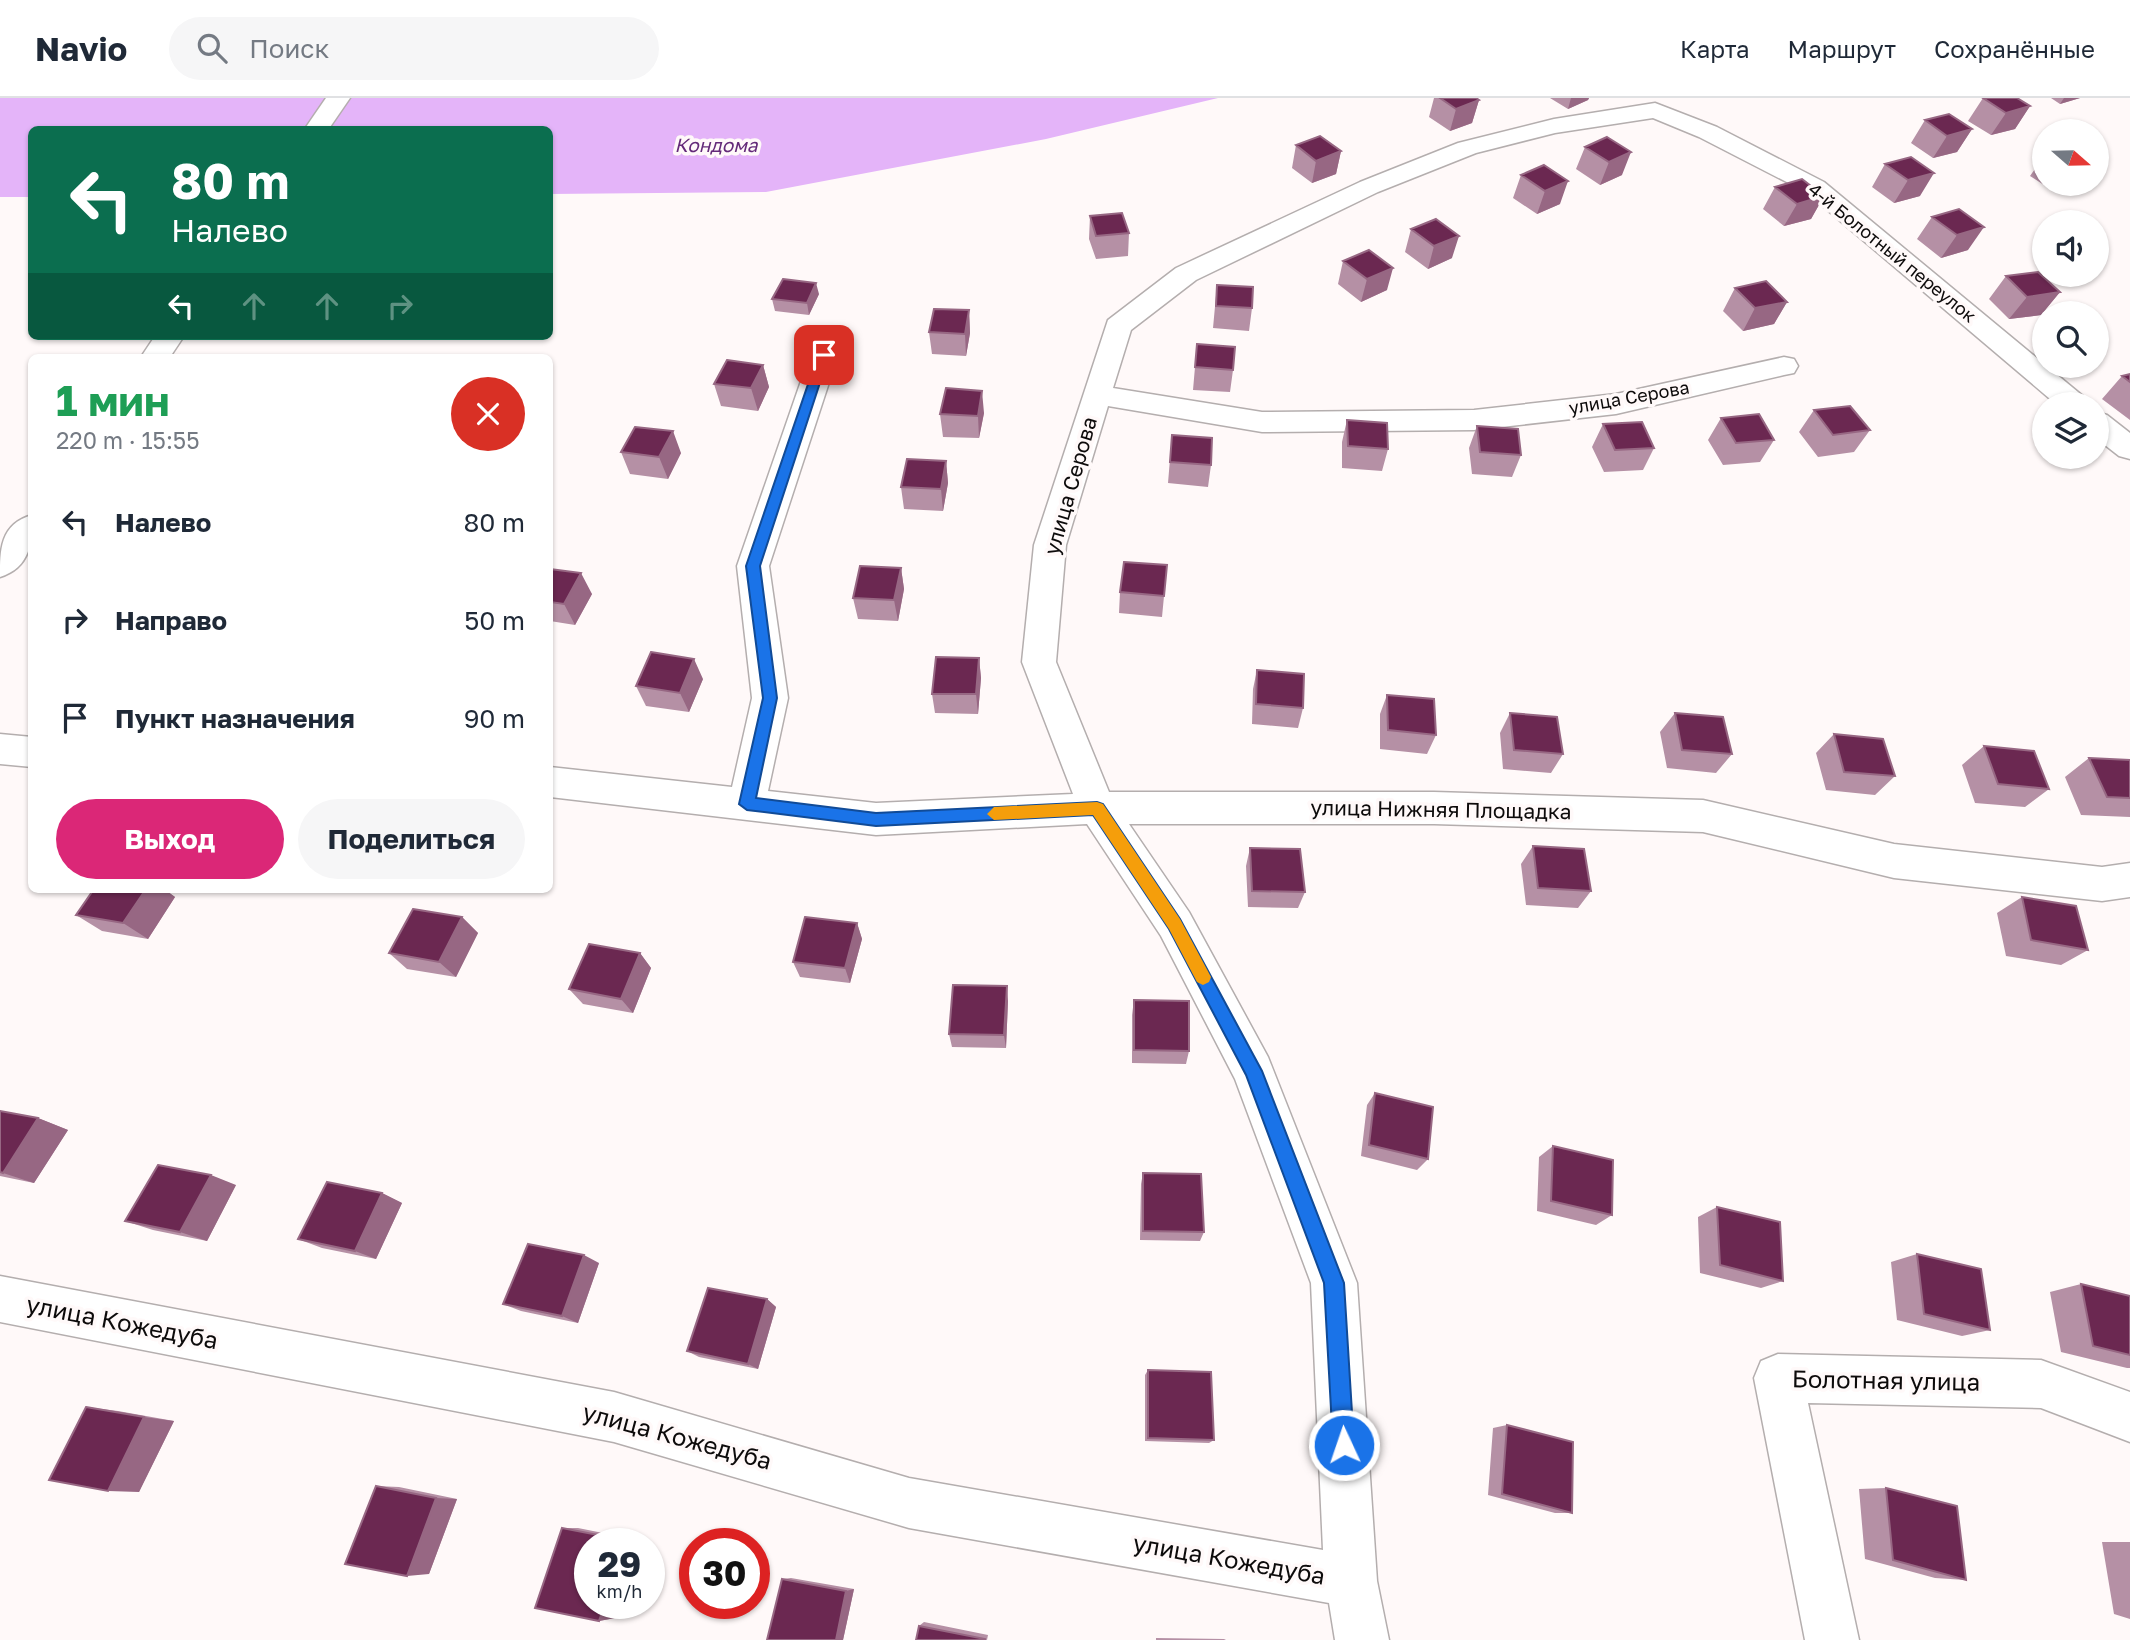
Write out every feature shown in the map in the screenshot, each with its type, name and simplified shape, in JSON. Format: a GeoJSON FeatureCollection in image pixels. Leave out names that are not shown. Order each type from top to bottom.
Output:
{"type":"FeatureCollection","features":[{"type":"Feature","properties":{"kind":"street"},"geometry":{"type":"LineString","coordinates":[[319,126],[338,98]]}},
{"type":"Feature","properties":{"kind":"street","name":"улица Серова"},"geometry":{"type":"LineString","coordinates":[[1362,1640],[1352,1581],[1334,1283],[1253,1071],[1175,924],[1097,808],[1039,662],[1050,545],[1118,326],[1186,274],[1369,187],[1468,148],[1554,127],[1655,110]]}},
{"type":"Feature","properties":{"kind":"street","name":"4-й Болотный переулок"},"geometry":{"type":"LineString","coordinates":[[1655,110],[1708,132],[1815,187],[2060,392]]}},
{"type":"Feature","properties":{"kind":"street"},"geometry":{"type":"LineString","coordinates":[[747,804],[770,698],[753,566],[824,355]]}},
{"type":"Feature","properties":{"kind":"street","name":"улица Серова"},"geometry":{"type":"LineString","coordinates":[[1097,395],[1262,422],[1474,420],[1616,404],[1784,366]]}},
{"type":"Feature","properties":{"kind":"street"},"geometry":{"type":"LineString","coordinates":[[2109,432],[2130,449]]}},
{"type":"Feature","properties":{"kind":"street"},"geometry":{"type":"LineString","coordinates":[[0,565],[28,531]]}},
{"type":"Feature","properties":{"kind":"street"},"geometry":{"type":"LineString","coordinates":[[0,749],[28,752]]}},
{"type":"Feature","properties":{"kind":"street","name":"улица Нижняя Площадка"},"geometry":{"type":"LineString","coordinates":[[553,782],[876,820],[1097,808],[1434,808],[1703,816],[1894,861],[2102,884],[2130,880]]}},
{"type":"Feature","properties":{"kind":"street","name":"улица Кожедуба"},"geometry":{"type":"LineString","coordinates":[[0,1299],[614,1417],[909,1503],[1352,1581]]}},
{"type":"Feature","properties":{"kind":"street","name":"Болотная улица"},"geometry":{"type":"LineString","coordinates":[[1832,1640],[1778,1378],[2041,1384],[2130,1417]]}},
{"type":"Feature","properties":{"kind":"water","name":"Кондома"},"geometry":{"type":"Polygon","coordinates":[[[0,98],[1218,98],[1046,139],[766,192],[553,194],[553,126],[28,126],[28,197],[0,197],[0,98]]]}},
{"type":"Feature","properties":{"kind":"building"},"geometry":{"type":"Polygon","coordinates":[[[1440,98],[1476,98],[1479,100],[1456,109],[1440,98]]]}},
{"type":"Feature","properties":{"kind":"building"},"geometry":{"type":"Polygon","coordinates":[[[1983,98],[2017,98],[2030,106],[2006,113],[1983,98]]]}},
{"type":"Feature","properties":{"kind":"building"},"geometry":{"type":"Polygon","coordinates":[[[1949,114],[1972,129],[1947,136],[1925,120],[1949,114]]]}},
{"type":"Feature","properties":{"kind":"building"},"geometry":{"type":"Polygon","coordinates":[[[1320,136],[1341,151],[1316,161],[1296,145],[1320,136]]]}},
{"type":"Feature","properties":{"kind":"building"},"geometry":{"type":"Polygon","coordinates":[[[1607,137],[1631,152],[1609,162],[1585,147],[1607,137]]]}},
{"type":"Feature","properties":{"kind":"building"},"geometry":{"type":"Polygon","coordinates":[[[1911,157],[1934,173],[1908,180],[1885,164],[1911,157]]]}},
{"type":"Feature","properties":{"kind":"building"},"geometry":{"type":"Polygon","coordinates":[[[1544,165],[1568,181],[1545,191],[1521,175],[1544,165]]]}},
{"type":"Feature","properties":{"kind":"building"},"geometry":{"type":"Polygon","coordinates":[[[1802,179],[1824,196],[1797,204],[1775,187],[1802,179]]]}},
{"type":"Feature","properties":{"kind":"building"},"geometry":{"type":"Polygon","coordinates":[[[1959,209],[1984,227],[1957,235],[1932,217],[1959,209]]]}},
{"type":"Feature","properties":{"kind":"building"},"geometry":{"type":"Polygon","coordinates":[[[1122,213],[1129,233],[1096,236],[1090,216],[1122,213]]]}},
{"type":"Feature","properties":{"kind":"building"},"geometry":{"type":"Polygon","coordinates":[[[1436,219],[1459,236],[1434,246],[1411,229],[1436,219]]]}},
{"type":"Feature","properties":{"kind":"building"},"geometry":{"type":"Polygon","coordinates":[[[1369,250],[1393,268],[1367,279],[1343,261],[1369,250]]]}},
{"type":"Feature","properties":{"kind":"building"},"geometry":{"type":"Polygon","coordinates":[[[2032,273],[2032,287],[2054,287],[2060,292],[2027,297],[2006,276],[2032,273]]]}},
{"type":"Feature","properties":{"kind":"building"},"geometry":{"type":"Polygon","coordinates":[[[783,279],[816,283],[807,303],[772,299],[783,279]]]}},
{"type":"Feature","properties":{"kind":"building"},"geometry":{"type":"Polygon","coordinates":[[[1766,281],[1787,302],[1755,308],[1735,288],[1766,281]]]}},
{"type":"Feature","properties":{"kind":"building"},"geometry":{"type":"Polygon","coordinates":[[[1217,285],[1253,287],[1252,308],[1216,306],[1217,285]]]}},
{"type":"Feature","properties":{"kind":"building"},"geometry":{"type":"Polygon","coordinates":[[[934,309],[969,310],[965,334],[929,332],[934,309]]]}},
{"type":"Feature","properties":{"kind":"building"},"geometry":{"type":"Polygon","coordinates":[[[1197,344],[1235,347],[1233,370],[1195,367],[1197,344]]]}},
{"type":"Feature","properties":{"kind":"building"},"geometry":{"type":"Polygon","coordinates":[[[727,360],[763,365],[751,388],[714,384],[727,360]]]}},
{"type":"Feature","properties":{"kind":"building"},"geometry":{"type":"Polygon","coordinates":[[[2130,374],[2130,382],[2122,376],[2130,374]]]}},
{"type":"Feature","properties":{"kind":"building"},"geometry":{"type":"Polygon","coordinates":[[[946,388],[982,391],[978,416],[940,414],[946,388]]]}},
{"type":"Feature","properties":{"kind":"building"},"geometry":{"type":"Polygon","coordinates":[[[1850,406],[1870,430],[1833,435],[1814,410],[1850,406]]]}},
{"type":"Feature","properties":{"kind":"building"},"geometry":{"type":"Polygon","coordinates":[[[1759,414],[1774,440],[1736,443],[1721,418],[1759,414]]]}},
{"type":"Feature","properties":{"kind":"building"},"geometry":{"type":"Polygon","coordinates":[[[1347,420],[1387,423],[1388,449],[1348,446],[1347,420]]]}},
{"type":"Feature","properties":{"kind":"building"},"geometry":{"type":"Polygon","coordinates":[[[1642,422],[1654,448],[1615,450],[1603,424],[1642,422]]]}},
{"type":"Feature","properties":{"kind":"building"},"geometry":{"type":"Polygon","coordinates":[[[1477,426],[1518,429],[1521,455],[1480,452],[1477,426]]]}},
{"type":"Feature","properties":{"kind":"building"},"geometry":{"type":"Polygon","coordinates":[[[635,427],[673,431],[659,457],[621,452],[635,427]]]}},
{"type":"Feature","properties":{"kind":"building"},"geometry":{"type":"Polygon","coordinates":[[[1172,435],[1212,438],[1211,465],[1170,462],[1172,435]]]}},
{"type":"Feature","properties":{"kind":"building"},"geometry":{"type":"Polygon","coordinates":[[[907,459],[946,461],[941,489],[901,487],[907,459]]]}},
{"type":"Feature","properties":{"kind":"building"},"geometry":{"type":"Polygon","coordinates":[[[1124,562],[1167,565],[1164,596],[1120,592],[1124,562]]]}},
{"type":"Feature","properties":{"kind":"building"},"geometry":{"type":"Polygon","coordinates":[[[860,566],[901,568],[894,600],[853,598],[860,566]]]}},
{"type":"Feature","properties":{"kind":"building"},"geometry":{"type":"Polygon","coordinates":[[[553,569],[581,573],[564,604],[553,602],[553,569]]]}},
{"type":"Feature","properties":{"kind":"building"},"geometry":{"type":"Polygon","coordinates":[[[651,652],[694,659],[680,693],[636,686],[651,652]]]}},
{"type":"Feature","properties":{"kind":"building"},"geometry":{"type":"Polygon","coordinates":[[[936,657],[979,658],[976,694],[932,694],[936,657]]]}},
{"type":"Feature","properties":{"kind":"building"},"geometry":{"type":"Polygon","coordinates":[[[1257,670],[1304,674],[1303,708],[1256,704],[1257,670]]]}},
{"type":"Feature","properties":{"kind":"building"},"geometry":{"type":"Polygon","coordinates":[[[1387,695],[1434,699],[1436,735],[1388,730],[1387,695]]]}},
{"type":"Feature","properties":{"kind":"building"},"geometry":{"type":"Polygon","coordinates":[[[1510,713],[1557,717],[1563,754],[1514,750],[1510,713]]]}},
{"type":"Feature","properties":{"kind":"building"},"geometry":{"type":"Polygon","coordinates":[[[1675,713],[1723,717],[1732,754],[1682,750],[1675,713]]]}},
{"type":"Feature","properties":{"kind":"building"},"geometry":{"type":"Polygon","coordinates":[[[1834,734],[1883,739],[1895,776],[1844,772],[1834,734]]]}},
{"type":"Feature","properties":{"kind":"building"},"geometry":{"type":"Polygon","coordinates":[[[1984,746],[2034,751],[2049,789],[1998,784],[1984,746]]]}},
{"type":"Feature","properties":{"kind":"building"},"geometry":{"type":"Polygon","coordinates":[[[2089,758],[2130,760],[2130,798],[2107,797],[2089,758]]]}},
{"type":"Feature","properties":{"kind":"building"},"geometry":{"type":"Polygon","coordinates":[[[1533,846],[1584,849],[1591,891],[1538,888],[1533,846]]]}},
{"type":"Feature","properties":{"kind":"building"},"geometry":{"type":"Polygon","coordinates":[[[1250,848],[1300,849],[1305,892],[1252,891],[1250,848]]]}},
{"type":"Feature","properties":{"kind":"building"},"geometry":{"type":"Polygon","coordinates":[[[91,893],[143,893],[123,923],[76,915],[91,893]]]}},
{"type":"Feature","properties":{"kind":"building"},"geometry":{"type":"Polygon","coordinates":[[[2022,897],[2076,906],[2088,950],[2031,940],[2022,897]]]}},
{"type":"Feature","properties":{"kind":"building"},"geometry":{"type":"Polygon","coordinates":[[[413,909],[462,917],[439,962],[389,953],[413,909]]]}},
{"type":"Feature","properties":{"kind":"building"},"geometry":{"type":"Polygon","coordinates":[[[805,917],[857,923],[845,968],[793,962],[805,917]]]}},
{"type":"Feature","properties":{"kind":"building"},"geometry":{"type":"Polygon","coordinates":[[[589,944],[640,953],[621,999],[569,989],[589,944]]]}},
{"type":"Feature","properties":{"kind":"building"},"geometry":{"type":"Polygon","coordinates":[[[953,985],[1007,986],[1004,1035],[949,1034],[953,985]]]}},
{"type":"Feature","properties":{"kind":"building"},"geometry":{"type":"Polygon","coordinates":[[[1134,1000],[1189,1001],[1189,1051],[1134,1050],[1134,1000]]]}},
{"type":"Feature","properties":{"kind":"building"},"geometry":{"type":"Polygon","coordinates":[[[1375,1093],[1433,1107],[1428,1159],[1369,1145],[1375,1093]]]}},
{"type":"Feature","properties":{"kind":"building"},"geometry":{"type":"Polygon","coordinates":[[[0,1111],[38,1118],[3,1173],[0,1172],[0,1111]]]}},
{"type":"Feature","properties":{"kind":"building"},"geometry":{"type":"Polygon","coordinates":[[[1553,1146],[1613,1160],[1612,1215],[1551,1201],[1553,1146]]]}},
{"type":"Feature","properties":{"kind":"building"},"geometry":{"type":"Polygon","coordinates":[[[158,1165],[211,1175],[180,1232],[125,1221],[158,1165]]]}},
{"type":"Feature","properties":{"kind":"building"},"geometry":{"type":"Polygon","coordinates":[[[1143,1173],[1201,1174],[1204,1232],[1143,1231],[1143,1173]]]}},
{"type":"Feature","properties":{"kind":"building"},"geometry":{"type":"Polygon","coordinates":[[[327,1182],[382,1193],[355,1251],[298,1239],[327,1182]]]}},
{"type":"Feature","properties":{"kind":"building"},"geometry":{"type":"Polygon","coordinates":[[[1717,1207],[1780,1222],[1783,1281],[1720,1265],[1717,1207]]]}},
{"type":"Feature","properties":{"kind":"building"},"geometry":{"type":"Polygon","coordinates":[[[528,1244],[584,1255],[562,1316],[503,1304],[528,1244]]]}},
{"type":"Feature","properties":{"kind":"building"},"geometry":{"type":"Polygon","coordinates":[[[1917,1254],[1981,1269],[1990,1330],[1924,1314],[1917,1254]]]}},
{"type":"Feature","properties":{"kind":"building"},"geometry":{"type":"Polygon","coordinates":[[[2081,1284],[2130,1296],[2130,1355],[2093,1346],[2081,1284]]]}},
{"type":"Feature","properties":{"kind":"building"},"geometry":{"type":"Polygon","coordinates":[[[708,1288],[767,1299],[748,1364],[687,1351],[708,1288]]]}},
{"type":"Feature","properties":{"kind":"building"},"geometry":{"type":"Polygon","coordinates":[[[1148,1370],[1211,1372],[1214,1440],[1148,1438],[1148,1370]]]}},
{"type":"Feature","properties":{"kind":"building"},"geometry":{"type":"Polygon","coordinates":[[[86,1407],[144,1417],[108,1491],[49,1480],[86,1407]]]}},
{"type":"Feature","properties":{"kind":"building"},"geometry":{"type":"Polygon","coordinates":[[[1507,1425],[1573,1442],[1572,1513],[1502,1494],[1507,1425]]]}},
{"type":"Feature","properties":{"kind":"building"},"geometry":{"type":"Polygon","coordinates":[[[376,1486],[436,1498],[407,1576],[345,1564],[376,1486]]]}},
{"type":"Feature","properties":{"kind":"building"},"geometry":{"type":"Polygon","coordinates":[[[1886,1488],[1957,1506],[1966,1580],[1893,1560],[1886,1488]]]}},
{"type":"Feature","properties":{"kind":"building"},"geometry":{"type":"Polygon","coordinates":[[[562,1528],[574,1530],[574,1616],[535,1608],[562,1528]]]}},
{"type":"Feature","properties":{"kind":"building"},"geometry":{"type":"Polygon","coordinates":[[[782,1579],[846,1591],[836,1640],[767,1640],[782,1579]]]}},
{"type":"Feature","properties":{"kind":"building"},"geometry":{"type":"Polygon","coordinates":[[[919,1626],[985,1639],[985,1640],[916,1640],[919,1626]]]}},
{"type":"Feature","properties":{"kind":"slow traffic"},"geometry":{"type":"LineString","coordinates":[[994,814],[1097,808],[1175,924],[1203,977]]}},
{"type":"Feature","properties":{"kind":"route"},"geometry":{"type":"LineString","coordinates":[[824,355],[753,566],[770,698],[747,804],[876,820],[1097,808],[1175,924],[1253,1071],[1334,1283],[1344,1445]]}}]}
